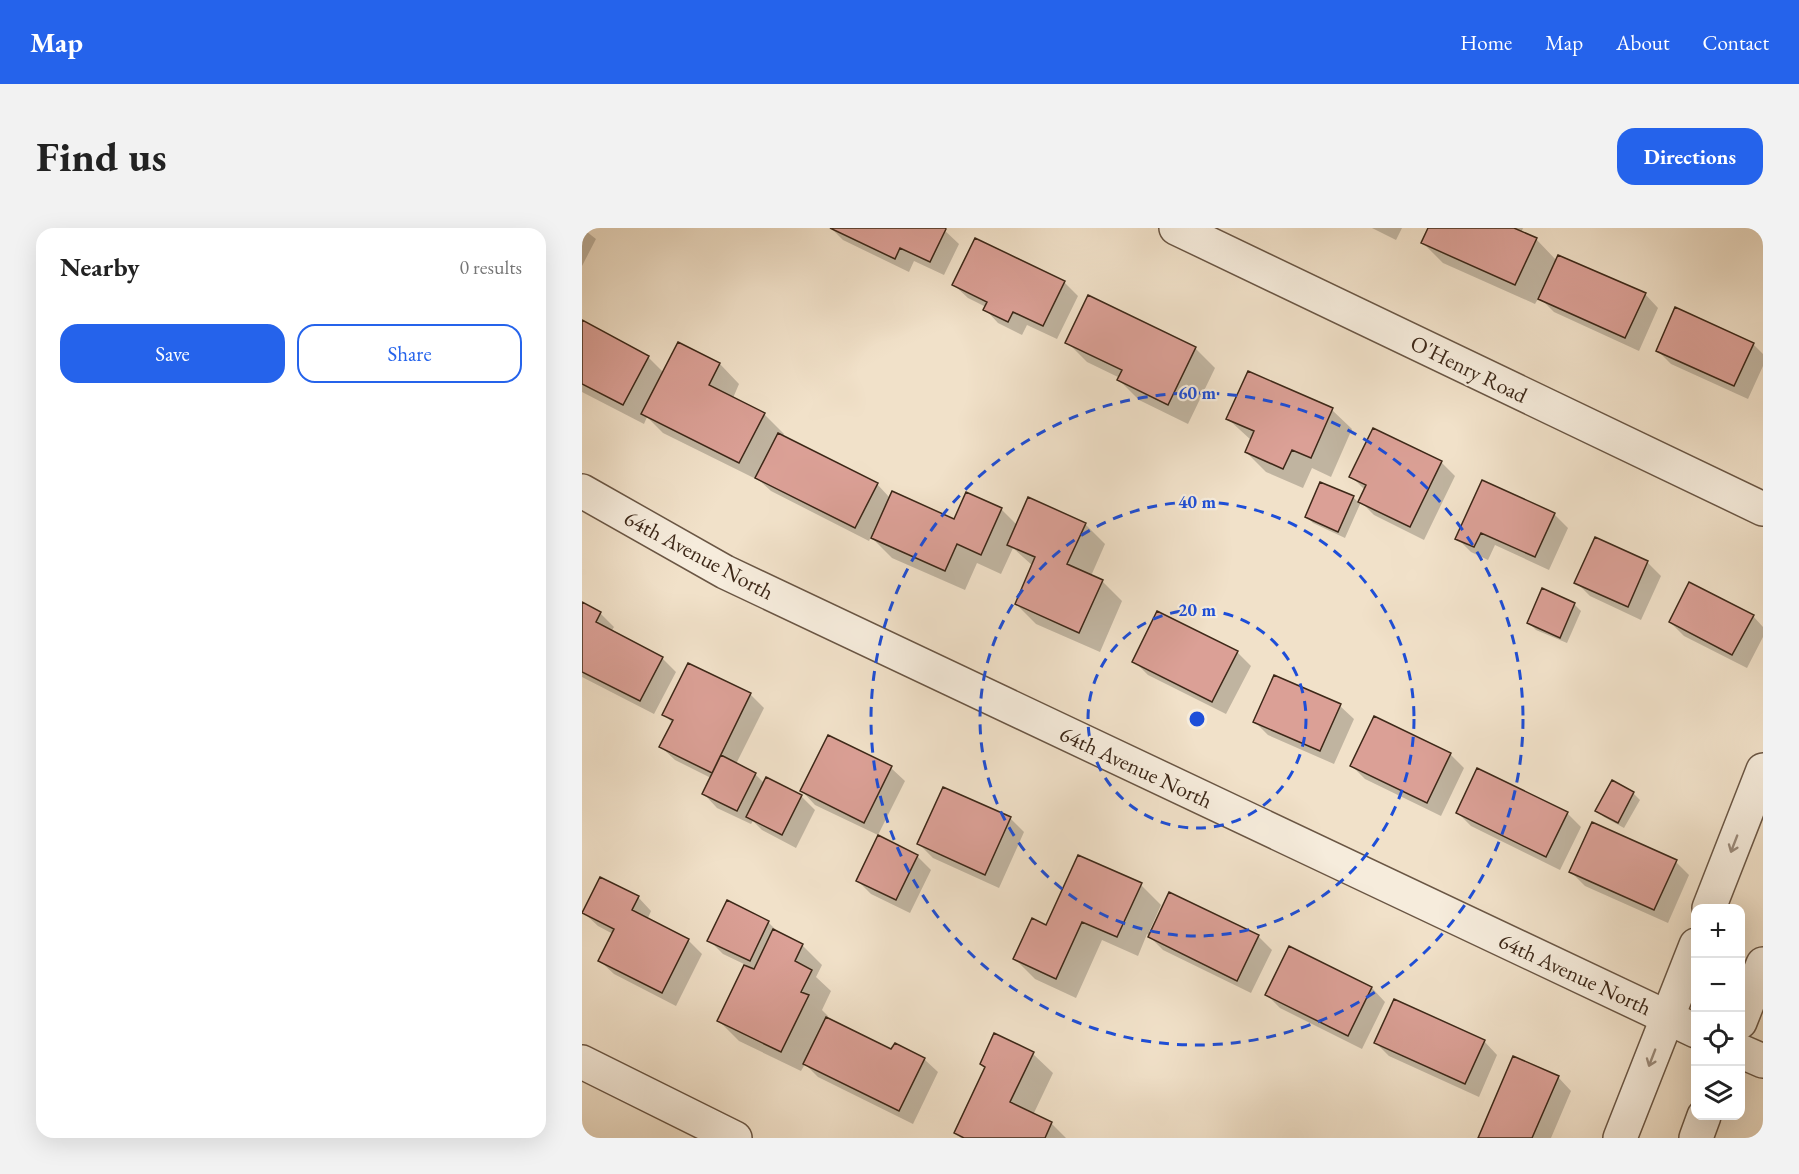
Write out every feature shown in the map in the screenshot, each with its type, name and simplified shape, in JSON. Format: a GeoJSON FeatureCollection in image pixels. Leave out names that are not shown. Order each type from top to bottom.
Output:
{"type":"FeatureCollection","features":[{"type":"Feature","properties":{"kind":"street","name":"O'Henry Road"},"geometry":{"type":"LineString","coordinates":[[1176,228],[1763,509]]}},
{"type":"Feature","properties":{"kind":"street","name":"64th Avenue North"},"geometry":{"type":"LineString","coordinates":[[582,491],[725,572],[1681,1024]]}},
{"type":"Feature","properties":{"kind":"street"},"geometry":{"type":"LineString","coordinates":[[1711,904],[1763,770]]}},
{"type":"Feature","properties":{"kind":"street"},"geometry":{"type":"LineString","coordinates":[[1620,1138],[1681,1024],[1693,958]]}},
{"type":"Feature","properties":{"kind":"street"},"geometry":{"type":"LineString","coordinates":[[1744,1012],[1763,964]]}},
{"type":"Feature","properties":{"kind":"street"},"geometry":{"type":"LineString","coordinates":[[1745,1054],[1763,1060]]}},
{"type":"Feature","properties":{"kind":"street"},"geometry":{"type":"LineString","coordinates":[[582,1062],[735,1138]]}},
{"type":"Feature","properties":{"kind":"street"},"geometry":{"type":"LineString","coordinates":[[1696,1138],[1703,1120]]}},
{"type":"Feature","properties":{"kind":"building"},"geometry":{"type":"Polygon","coordinates":[[[830,228],[946,229],[930,262],[900,248],[895,259],[830,228]]]}},
{"type":"Feature","properties":{"kind":"building"},"geometry":{"type":"Polygon","coordinates":[[[1428,228],[1514,228],[1537,238],[1515,285],[1421,243],[1428,228]]]}},
{"type":"Feature","properties":{"kind":"building"},"geometry":{"type":"Polygon","coordinates":[[[975,238],[1065,281],[1043,326],[1013,312],[1008,322],[983,310],[987,302],[952,285],[975,238]]]}},
{"type":"Feature","properties":{"kind":"building"},"geometry":{"type":"Polygon","coordinates":[[[1558,255],[1646,293],[1625,338],[1538,299],[1558,255]]]}},
{"type":"Feature","properties":{"kind":"building"},"geometry":{"type":"Polygon","coordinates":[[[1088,295],[1196,347],[1168,405],[1117,380],[1122,370],[1065,343],[1088,295]]]}},
{"type":"Feature","properties":{"kind":"building"},"geometry":{"type":"Polygon","coordinates":[[[1675,307],[1754,343],[1734,386],[1656,351],[1675,307]]]}},
{"type":"Feature","properties":{"kind":"building"},"geometry":{"type":"Polygon","coordinates":[[[582,320],[649,356],[623,405],[582,384],[582,320]]]}},
{"type":"Feature","properties":{"kind":"building"},"geometry":{"type":"Polygon","coordinates":[[[678,342],[720,363],[709,385],[765,413],[739,463],[641,414],[678,342]]]}},
{"type":"Feature","properties":{"kind":"building"},"geometry":{"type":"Polygon","coordinates":[[[1248,371],[1333,408],[1311,458],[1292,450],[1283,469],[1245,452],[1254,431],[1226,419],[1248,371]]]}},
{"type":"Feature","properties":{"kind":"building"},"geometry":{"type":"Polygon","coordinates":[[[1373,428],[1442,461],[1410,527],[1358,502],[1366,485],[1349,477],[1373,428]]]}},
{"type":"Feature","properties":{"kind":"building"},"geometry":{"type":"Polygon","coordinates":[[[778,433],[878,483],[855,528],[755,478],[778,433]]]}},
{"type":"Feature","properties":{"kind":"building"},"geometry":{"type":"Polygon","coordinates":[[[1482,480],[1555,513],[1535,557],[1481,533],[1474,547],[1455,539],[1482,480]]]}},
{"type":"Feature","properties":{"kind":"building"},"geometry":{"type":"Polygon","coordinates":[[[1320,482],[1354,496],[1338,532],[1305,517],[1320,482]]]}},
{"type":"Feature","properties":{"kind":"building"},"geometry":{"type":"Polygon","coordinates":[[[892,491],[954,519],[966,492],[1002,508],[981,555],[957,544],[945,571],[871,538],[892,491]]]}},
{"type":"Feature","properties":{"kind":"building"},"geometry":{"type":"Polygon","coordinates":[[[1028,497],[1086,523],[1067,564],[1103,580],[1079,633],[1015,604],[1035,557],[1007,545],[1028,497]]]}},
{"type":"Feature","properties":{"kind":"building"},"geometry":{"type":"Polygon","coordinates":[[[1595,537],[1648,561],[1628,607],[1574,583],[1595,537]]]}},
{"type":"Feature","properties":{"kind":"building"},"geometry":{"type":"Polygon","coordinates":[[[1689,582],[1754,615],[1732,655],[1669,622],[1689,582]]]}},
{"type":"Feature","properties":{"kind":"building"},"geometry":{"type":"Polygon","coordinates":[[[1542,588],[1575,603],[1560,638],[1527,623],[1542,588]]]}},
{"type":"Feature","properties":{"kind":"building"},"geometry":{"type":"Polygon","coordinates":[[[582,602],[601,612],[596,622],[663,657],[640,701],[582,672],[582,602]]]}},
{"type":"Feature","properties":{"kind":"building"},"geometry":{"type":"Polygon","coordinates":[[[1157,611],[1238,651],[1212,702],[1132,662],[1157,611]]]}},
{"type":"Feature","properties":{"kind":"building"},"geometry":{"type":"Polygon","coordinates":[[[688,663],[751,693],[712,773],[659,747],[673,720],[662,715],[688,663]]]}},
{"type":"Feature","properties":{"kind":"building"},"geometry":{"type":"Polygon","coordinates":[[[1274,675],[1341,704],[1320,751],[1253,722],[1274,675]]]}},
{"type":"Feature","properties":{"kind":"building"},"geometry":{"type":"Polygon","coordinates":[[[1374,716],[1451,753],[1427,803],[1350,766],[1374,716]]]}},
{"type":"Feature","properties":{"kind":"building"},"geometry":{"type":"Polygon","coordinates":[[[828,735],[892,766],[864,823],[800,791],[828,735]]]}},
{"type":"Feature","properties":{"kind":"building"},"geometry":{"type":"Polygon","coordinates":[[[721,755],[756,773],[737,811],[702,794],[721,755]]]}},
{"type":"Feature","properties":{"kind":"building"},"geometry":{"type":"Polygon","coordinates":[[[1477,768],[1568,812],[1546,857],[1456,813],[1477,768]]]}},
{"type":"Feature","properties":{"kind":"building"},"geometry":{"type":"Polygon","coordinates":[[[766,777],[802,795],[782,835],[746,817],[766,777]]]}},
{"type":"Feature","properties":{"kind":"building"},"geometry":{"type":"Polygon","coordinates":[[[1612,780],[1634,792],[1618,823],[1595,811],[1612,780]]]}},
{"type":"Feature","properties":{"kind":"building"},"geometry":{"type":"Polygon","coordinates":[[[943,787],[1011,817],[985,875],[917,844],[943,787]]]}},
{"type":"Feature","properties":{"kind":"building"},"geometry":{"type":"Polygon","coordinates":[[[1592,822],[1677,860],[1654,910],[1569,872],[1592,822]]]}},
{"type":"Feature","properties":{"kind":"building"},"geometry":{"type":"Polygon","coordinates":[[[878,835],[918,855],[896,900],[856,881],[878,835]]]}},
{"type":"Feature","properties":{"kind":"building"},"geometry":{"type":"Polygon","coordinates":[[[1078,855],[1142,883],[1117,937],[1082,922],[1056,979],[1013,959],[1032,918],[1046,925],[1078,855]]]}},
{"type":"Feature","properties":{"kind":"building"},"geometry":{"type":"Polygon","coordinates":[[[600,877],[639,896],[632,910],[689,939],[662,993],[598,961],[614,929],[582,913],[600,877]]]}},
{"type":"Feature","properties":{"kind":"building"},"geometry":{"type":"Polygon","coordinates":[[[1169,892],[1259,935],[1237,981],[1148,937],[1169,892]]]}},
{"type":"Feature","properties":{"kind":"building"},"geometry":{"type":"Polygon","coordinates":[[[727,900],[769,921],[750,961],[707,941],[727,900]]]}},
{"type":"Feature","properties":{"kind":"building"},"geometry":{"type":"Polygon","coordinates":[[[773,929],[803,944],[795,961],[812,970],[801,992],[809,995],[781,1052],[717,1021],[744,965],[754,969],[773,929]]]}},
{"type":"Feature","properties":{"kind":"building"},"geometry":{"type":"Polygon","coordinates":[[[1289,946],[1372,987],[1348,1036],[1265,995],[1289,946]]]}},
{"type":"Feature","properties":{"kind":"building"},"geometry":{"type":"Polygon","coordinates":[[[1394,999],[1485,1040],[1465,1084],[1374,1043],[1394,999]]]}},
{"type":"Feature","properties":{"kind":"building"},"geometry":{"type":"Polygon","coordinates":[[[826,1017],[891,1049],[895,1043],[925,1058],[899,1111],[803,1064],[826,1017]]]}},
{"type":"Feature","properties":{"kind":"building"},"geometry":{"type":"Polygon","coordinates":[[[994,1033],[1034,1052],[1010,1102],[1052,1122],[1045,1138],[964,1138],[954,1133],[985,1067],[980,1064],[994,1033]]]}},
{"type":"Feature","properties":{"kind":"building"},"geometry":{"type":"Polygon","coordinates":[[[1513,1056],[1559,1076],[1532,1138],[1478,1138],[1513,1056]]]}}]}
